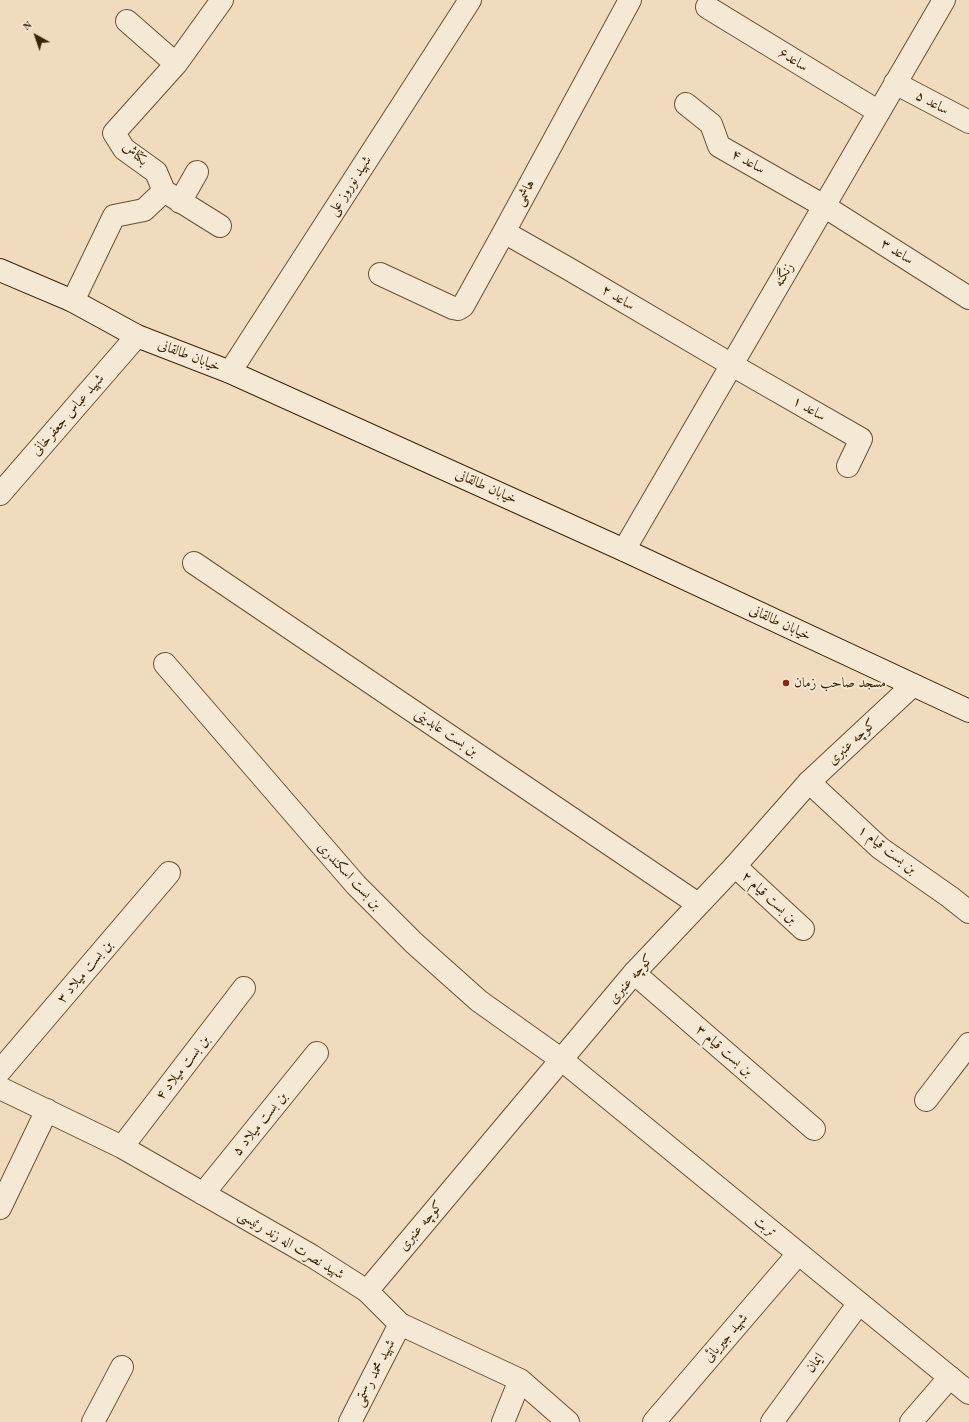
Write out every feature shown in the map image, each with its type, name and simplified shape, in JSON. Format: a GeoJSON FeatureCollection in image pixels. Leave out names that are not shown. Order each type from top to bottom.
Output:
{"type":"FeatureCollection","features":[{"type":"Feature","properties":{"kind":"street","name":"بکتاش"},"geometry":{"type":"LineString","coordinates":[[172,197],[156,172],[124,148],[114,134],[176,64],[222,0]]}},
{"type":"Feature","properties":{"kind":"street","name":"شهید نوروز علی"},"geometry":{"type":"LineString","coordinates":[[230,372],[470,0]]}},
{"type":"Feature","properties":{"kind":"street","name":"هاشمی"},"geometry":{"type":"LineString","coordinates":[[380,274],[454,308],[458,309],[463,306],[630,0]]}},
{"type":"Feature","properties":{"kind":"street","name":"زنگنه"},"geometry":{"type":"LineString","coordinates":[[624,550],[944,0]]}},
{"type":"Feature","properties":{"kind":"street","name":"ساعد۶"},"geometry":{"type":"LineString","coordinates":[[707,7],[879,112]]}},
{"type":"Feature","properties":{"kind":"street"},"geometry":{"type":"LineString","coordinates":[[127,21],[176,64]]}},
{"type":"Feature","properties":{"kind":"street","name":"ساعد ۵"},"geometry":{"type":"LineString","coordinates":[[895,83],[969,122]]}},
{"type":"Feature","properties":{"kind":"street","name":"ساعد ۴"},"geometry":{"type":"LineString","coordinates":[[686,104],[711,124],[719,146],[824,206]]}},
{"type":"Feature","properties":{"kind":"street"},"geometry":{"type":"LineString","coordinates":[[73,302],[114,216],[144,210],[172,197],[197,172]]}},
{"type":"Feature","properties":{"kind":"street"},"geometry":{"type":"LineString","coordinates":[[172,197],[220,226]]}},
{"type":"Feature","properties":{"kind":"street","name":"ساعد ۳"},"geometry":{"type":"LineString","coordinates":[[824,206],[969,298]]}},
{"type":"Feature","properties":{"kind":"street","name":"ساعد ۲"},"geometry":{"type":"LineString","coordinates":[[504,232],[732,366]]}},
{"type":"Feature","properties":{"kind":"street","name":"خیابان طالقانی"},"geometry":{"type":"LineString","coordinates":[[0,270],[73,302],[136,336],[230,372],[624,550],[969,711]]}},
{"type":"Feature","properties":{"kind":"street","name":"شهید عباس جعفرخانی"},"geometry":{"type":"LineString","coordinates":[[0,494],[136,336]]}},
{"type":"Feature","properties":{"kind":"street","name":"ساعد ۱"},"geometry":{"type":"LineString","coordinates":[[732,366],[861,439],[848,466]]}},
{"type":"Feature","properties":{"kind":"street","name":"بن بست عابدینی"},"geometry":{"type":"LineString","coordinates":[[194,563],[698,904]]}},
{"type":"Feature","properties":{"kind":"street","name":"بن بست اسکندری"},"geometry":{"type":"LineString","coordinates":[[165,664],[356,886],[414,943],[479,1001],[562,1060]]}},
{"type":"Feature","properties":{"kind":"street","name":"کوچه عنبری"},"geometry":{"type":"LineString","coordinates":[[367,1291],[634,973],[735,866],[809,782],[913,685]]}},
{"type":"Feature","properties":{"kind":"street","name":"بن بست قیام ۱"},"geometry":{"type":"LineString","coordinates":[[809,782],[880,848],[969,912]]}},
{"type":"Feature","properties":{"kind":"street","name":"بن بست قیام ۲"},"geometry":{"type":"LineString","coordinates":[[735,866],[803,929]]}},
{"type":"Feature","properties":{"kind":"street","name":"بن بست میلاد ۳"},"geometry":{"type":"LineString","coordinates":[[0,1071],[169,872]]}},
{"type":"Feature","properties":{"kind":"street","name":"بن بست قیام ۳"},"geometry":{"type":"LineString","coordinates":[[634,973],[814,1129]]}},
{"type":"Feature","properties":{"kind":"street","name":"بن بست میلاد ۴"},"geometry":{"type":"LineString","coordinates":[[122,1147],[244,988]]}},
{"type":"Feature","properties":{"kind":"street"},"geometry":{"type":"LineString","coordinates":[[926,1100],[969,1044]]}},
{"type":"Feature","properties":{"kind":"street","name":"بن بست میلاد ۵"},"geometry":{"type":"LineString","coordinates":[[203,1194],[317,1054]]}},
{"type":"Feature","properties":{"kind":"street","name":"تربت"},"geometry":{"type":"LineString","coordinates":[[562,1060],[969,1393]]}},
{"type":"Feature","properties":{"kind":"street","name":"شهید نصرت اله زند رئیسی"},"geometry":{"type":"LineString","coordinates":[[0,1088],[122,1147],[312,1256],[367,1291],[400,1324],[520,1380],[568,1422]]}},
{"type":"Feature","properties":{"kind":"street"},"geometry":{"type":"LineString","coordinates":[[0,1208],[47,1110]]}},
{"type":"Feature","properties":{"kind":"street","name":"شهید جیریائی"},"geometry":{"type":"LineString","coordinates":[[654,1422],[798,1254]]}},
{"type":"Feature","properties":{"kind":"street","name":"ایمان"},"geometry":{"type":"LineString","coordinates":[[772,1422],[859,1303]]}},
{"type":"Feature","properties":{"kind":"street","name":"شهید محمد رستمی"},"geometry":{"type":"LineString","coordinates":[[350,1422],[400,1324]]}},
{"type":"Feature","properties":{"kind":"street"},"geometry":{"type":"LineString","coordinates":[[94,1422],[122,1367]]}},
{"type":"Feature","properties":{"kind":"street"},"geometry":{"type":"LineString","coordinates":[[911,1422],[950,1377]]}},
{"type":"Feature","properties":{"kind":"street"},"geometry":{"type":"LineString","coordinates":[[503,1422],[520,1380]]}},
{"type":"Feature","properties":{"kind":"place","name":"مسجد صاحب زمان"},"geometry":{"type":"Point","coordinates":[786,683]}}]}
